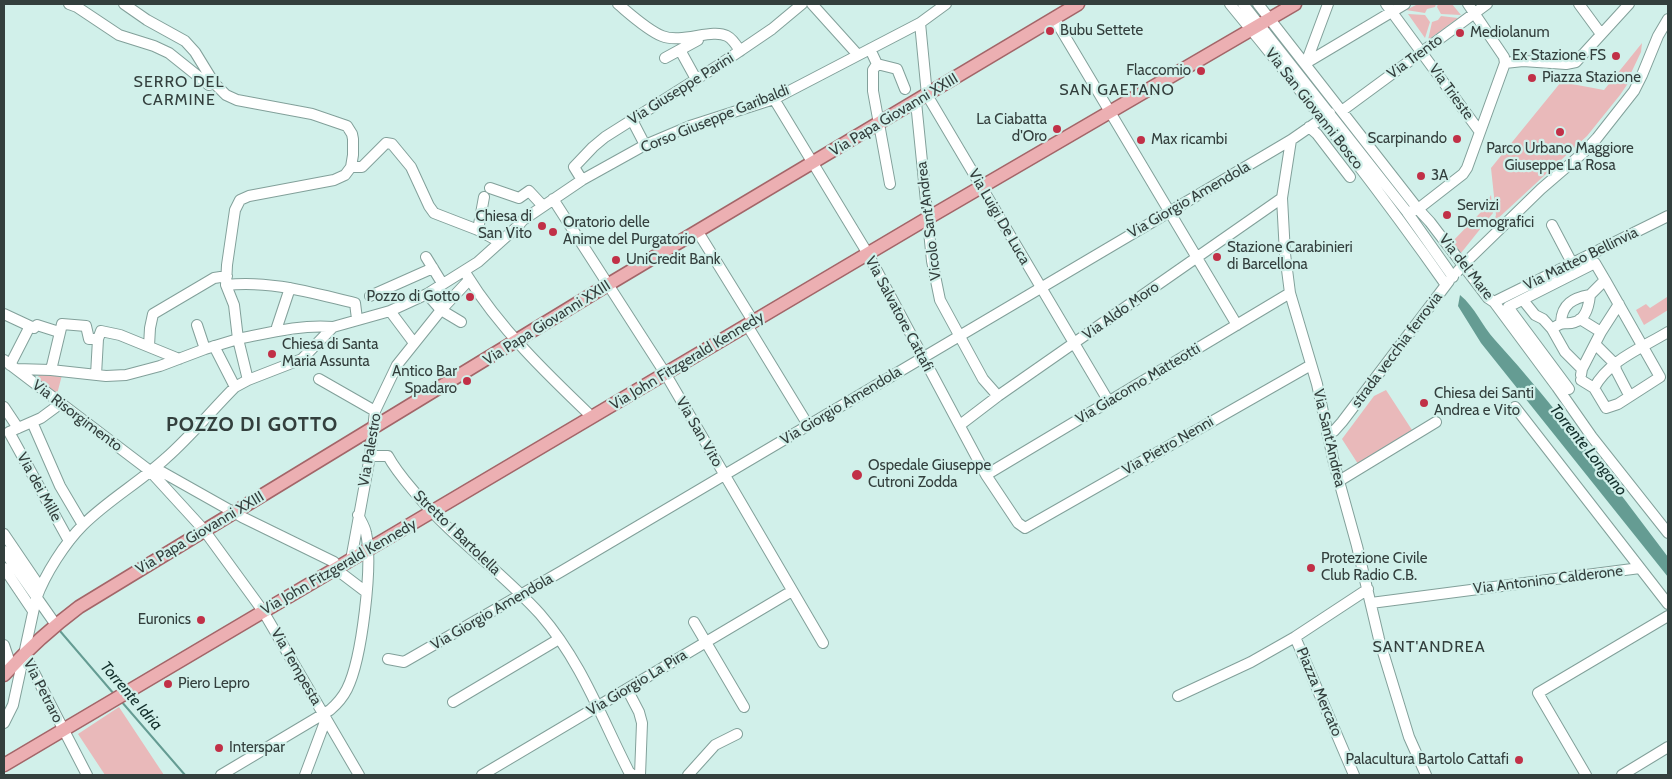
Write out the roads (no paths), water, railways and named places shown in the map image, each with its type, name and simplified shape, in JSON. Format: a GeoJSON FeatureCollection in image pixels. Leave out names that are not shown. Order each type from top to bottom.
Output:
{"type":"FeatureCollection","features":[{"type":"Feature","properties":{"kind":"main road","name":"Via Papa Giovanni XXIII"},"geometry":{"type":"LineString","coordinates":[[24,653],[79,607],[204,530],[609,284],[1078,4]]}},
{"type":"Feature","properties":{"kind":"main road","name":"Via John Fitzgerald Kennedy"},"geometry":{"type":"LineString","coordinates":[[4,765],[665,373],[1295,4]]}},
{"type":"Feature","properties":{"kind":"main road"},"geometry":{"type":"LineString","coordinates":[[4,675],[24,653]]}},
{"type":"Feature","properties":{"kind":"street"},"geometry":{"type":"LineString","coordinates":[[69,4],[77,7],[119,35],[154,46],[169,53],[209,85],[214,83]]}},
{"type":"Feature","properties":{"kind":"street"},"geometry":{"type":"LineString","coordinates":[[124,4],[185,41],[214,83],[226,95],[237,100],[312,114],[347,126],[352,134],[353,156],[351,167],[345,175],[334,180],[249,196],[240,200],[235,210],[226,280],[234,305],[238,340],[248,380]]}},
{"type":"Feature","properties":{"kind":"street"},"geometry":{"type":"LineString","coordinates":[[618,4],[640,22],[662,36],[684,39],[704,35],[724,35],[730,38],[740,51]]}},
{"type":"Feature","properties":{"kind":"street","name":"Via Giuseppe Parini"},"geometry":{"type":"LineString","coordinates":[[582,180],[574,167],[605,136],[740,51],[772,29],[802,4]]}},
{"type":"Feature","properties":{"kind":"street"},"geometry":{"type":"LineString","coordinates":[[812,4],[858,55]]}},
{"type":"Feature","properties":{"kind":"street","name":"Corso Giuseppe Garibaldi"},"geometry":{"type":"LineString","coordinates":[[10,365],[45,370],[126,375],[160,366],[238,340],[278,331],[333,326],[390,312],[427,294],[442,283],[467,275],[522,220],[582,180],[645,145],[690,126],[774,99],[920,23],[946,4]]}},
{"type":"Feature","properties":{"kind":"street","name":"Via San Giovanni Bosco"},"geometry":{"type":"LineString","coordinates":[[1230,4],[1261,24]]}},
{"type":"Feature","properties":{"kind":"street","name":"Via San Giovanni Bosco"},"geometry":{"type":"LineString","coordinates":[[1243,4],[1261,24],[1326,116],[1402,213]]}},
{"type":"Feature","properties":{"kind":"street","name":"Via del Mare"},"geometry":{"type":"LineString","coordinates":[[1258,4],[1261,24],[1306,64],[1343,110],[1488,298],[1494,302],[1565,391],[1592,437],[1668,533]]}},
{"type":"Feature","properties":{"kind":"street"},"geometry":{"type":"LineString","coordinates":[[1306,64],[1328,4]]}},
{"type":"Feature","properties":{"kind":"street"},"geometry":{"type":"LineString","coordinates":[[1306,64],[1389,8],[1405,4]]}},
{"type":"Feature","properties":{"kind":"street"},"geometry":{"type":"LineString","coordinates":[[1402,213],[1418,209],[1465,172],[1505,63],[1504,58],[1468,4]]}},
{"type":"Feature","properties":{"kind":"street","name":"Via Trento"},"geometry":{"type":"LineString","coordinates":[[1343,110],[1487,4]]}},
{"type":"Feature","properties":{"kind":"street"},"geometry":{"type":"LineString","coordinates":[[1579,4],[1601,34]]}},
{"type":"Feature","properties":{"kind":"street"},"geometry":{"type":"LineString","coordinates":[[1505,63],[1523,61],[1572,64],[1580,59],[1629,4]]}},
{"type":"Feature","properties":{"kind":"street","name":"Via Trieste"},"geometry":{"type":"LineString","coordinates":[[1389,8],[1480,132]]}},
{"type":"Feature","properties":{"kind":"street"},"geometry":{"type":"LineString","coordinates":[[1054,18],[1237,325]]}},
{"type":"Feature","properties":{"kind":"street","name":"strada vecchia ferrovia"},"geometry":{"type":"LineString","coordinates":[[1327,433],[1334,431],[1342,422],[1455,274],[1542,188],[1584,152],[1597,138],[1634,91],[1658,36],[1668,19]]}},
{"type":"Feature","properties":{"kind":"street","name":"Via Luigi De Luca"},"geometry":{"type":"LineString","coordinates":[[920,23],[927,95],[1108,402]]}},
{"type":"Feature","properties":{"kind":"street"},"geometry":{"type":"LineString","coordinates":[[665,58],[698,40]]}},
{"type":"Feature","properties":{"kind":"street"},"geometry":{"type":"LineString","coordinates":[[870,49],[877,64],[897,70],[905,89]]}},
{"type":"Feature","properties":{"kind":"street"},"geometry":{"type":"LineString","coordinates":[[680,50],[696,79]]}},
{"type":"Feature","properties":{"kind":"street"},"geometry":{"type":"LineString","coordinates":[[877,64],[873,70],[872,82],[890,184]]}},
{"type":"Feature","properties":{"kind":"street","name":"Via Salvatore Cattafi"},"geometry":{"type":"LineString","coordinates":[[774,99],[868,254],[986,475],[1018,523],[1025,528]]}},
{"type":"Feature","properties":{"kind":"street","name":"Vicolo Sant'Andrea"},"geometry":{"type":"LineString","coordinates":[[916,102],[932,261],[940,300],[983,379],[998,396]]}},
{"type":"Feature","properties":{"kind":"street"},"geometry":{"type":"LineString","coordinates":[[1291,140],[1326,116]]}},
{"type":"Feature","properties":{"kind":"street"},"geometry":{"type":"LineString","coordinates":[[632,120],[645,145]]}},
{"type":"Feature","properties":{"kind":"street"},"geometry":{"type":"LineString","coordinates":[[1309,127],[1317,134],[1350,177]]}},
{"type":"Feature","properties":{"kind":"street","name":"Via Giorgio Amendola"},"geometry":{"type":"LineString","coordinates":[[388,659],[404,662],[521,595],[1291,140]]}},
{"type":"Feature","properties":{"kind":"street","name":"Via Sant'Andrea"},"geometry":{"type":"LineString","coordinates":[[1291,140],[1282,198],[1290,293],[1311,365],[1379,639],[1409,737],[1426,775]]}},
{"type":"Feature","properties":{"kind":"street"},"geometry":{"type":"LineString","coordinates":[[351,167],[362,167],[386,143],[392,144],[411,167],[431,210],[437,215],[478,230],[500,242]]}},
{"type":"Feature","properties":{"kind":"street"},"geometry":{"type":"LineString","coordinates":[[490,188],[519,198],[529,191],[543,206]]}},
{"type":"Feature","properties":{"kind":"street"},"geometry":{"type":"LineString","coordinates":[[478,230],[484,197]]}},
{"type":"Feature","properties":{"kind":"street","name":"Via Aldo Moro"},"geometry":{"type":"LineString","coordinates":[[960,425],[998,396],[1282,198]]}},
{"type":"Feature","properties":{"kind":"street","name":"Via San Vito"},"geometry":{"type":"LineString","coordinates":[[553,199],[665,373],[823,643]]}},
{"type":"Feature","properties":{"kind":"street","name":"strada vecchia ferrovia"},"geometry":{"type":"LineString","coordinates":[[1402,213],[1455,274]]}},
{"type":"Feature","properties":{"kind":"street","name":"strada vecchia ferrovia"},"geometry":{"type":"LineString","coordinates":[[1402,213],[1446,286]]}},
{"type":"Feature","properties":{"kind":"street","name":"Via Matteo Bellinvia"},"geometry":{"type":"LineString","coordinates":[[1494,302],[1668,216]]}},
{"type":"Feature","properties":{"kind":"street"},"geometry":{"type":"LineString","coordinates":[[1552,226],[1572,263]]}},
{"type":"Feature","properties":{"kind":"street"},"geometry":{"type":"LineString","coordinates":[[698,232],[808,426]]}},
{"type":"Feature","properties":{"kind":"street"},"geometry":{"type":"LineString","coordinates":[[426,257],[442,283]]}},
{"type":"Feature","properties":{"kind":"street"},"geometry":{"type":"LineString","coordinates":[[1523,300],[1535,315],[1544,320],[1552,329],[1581,375],[1594,388],[1606,408],[1618,404],[1660,377],[1644,347],[1619,304],[1595,263],[1508,306],[1565,391],[1581,375],[1602,332],[1619,304]]}},
{"type":"Feature","properties":{"kind":"street"},"geometry":{"type":"LineString","coordinates":[[149,346],[153,314],[214,278],[246,283],[260,283],[363,300],[433,268]]}},
{"type":"Feature","properties":{"kind":"street"},"geometry":{"type":"LineString","coordinates":[[467,275],[516,342],[592,417]]}},
{"type":"Feature","properties":{"kind":"street","name":"Via Palestro"},"geometry":{"type":"LineString","coordinates":[[350,560],[370,456],[375,411],[398,365],[467,275]]}},
{"type":"Feature","properties":{"kind":"street"},"geometry":{"type":"LineString","coordinates":[[1561,322],[1561,314],[1569,303],[1574,299],[1590,295],[1605,280]]}},
{"type":"Feature","properties":{"kind":"street"},"geometry":{"type":"LineString","coordinates":[[278,331],[277,327],[290,288]]}},
{"type":"Feature","properties":{"kind":"street","name":"Via Giacomo Matteotti"},"geometry":{"type":"LineString","coordinates":[[986,475],[1290,293]]}},
{"type":"Feature","properties":{"kind":"street"},"geometry":{"type":"LineString","coordinates":[[427,294],[441,310],[461,322]]}},
{"type":"Feature","properties":{"kind":"street"},"geometry":{"type":"LineString","coordinates":[[1552,329],[1561,322],[1574,323],[1580,319],[1588,309],[1590,295]]}},
{"type":"Feature","properties":{"kind":"street"},"geometry":{"type":"LineString","coordinates":[[357,320],[363,300]]}},
{"type":"Feature","properties":{"kind":"street"},"geometry":{"type":"LineString","coordinates":[[390,312],[414,343]]}},
{"type":"Feature","properties":{"kind":"street"},"geometry":{"type":"LineString","coordinates":[[4,314],[34,328],[38,325],[61,328],[86,326],[89,339],[98,339]]}},
{"type":"Feature","properties":{"kind":"street"},"geometry":{"type":"LineString","coordinates":[[1580,319],[1602,332]]}},
{"type":"Feature","properties":{"kind":"street"},"geometry":{"type":"LineString","coordinates":[[196,325],[235,387]]}},
{"type":"Feature","properties":{"kind":"street"},"geometry":{"type":"LineString","coordinates":[[10,365],[30,326]]}},
{"type":"Feature","properties":{"kind":"street"},"geometry":{"type":"LineString","coordinates":[[4,723],[13,705],[36,599],[40,588],[69,541],[83,525],[168,457],[235,387],[302,359],[333,326]]}},
{"type":"Feature","properties":{"kind":"street"},"geometry":{"type":"LineString","coordinates":[[33,384],[35,374],[45,370],[61,328]]}},
{"type":"Feature","properties":{"kind":"street"},"geometry":{"type":"LineString","coordinates":[[96,374],[98,339],[101,330],[120,334],[179,359]]}},
{"type":"Feature","properties":{"kind":"street"},"geometry":{"type":"LineString","coordinates":[[1594,388],[1600,377],[1615,364],[1668,332]]}},
{"type":"Feature","properties":{"kind":"street"},"geometry":{"type":"LineString","coordinates":[[1596,345],[1615,364],[1629,396]]}},
{"type":"Feature","properties":{"kind":"street","name":"Via Risorgimento"},"geometry":{"type":"LineString","coordinates":[[10,365],[60,404],[152,469]]}},
{"type":"Feature","properties":{"kind":"street","name":"Via Pietro Nenni"},"geometry":{"type":"LineString","coordinates":[[1025,528],[1311,365]]}},
{"type":"Feature","properties":{"kind":"street"},"geometry":{"type":"LineString","coordinates":[[319,379],[375,411]]}},
{"type":"Feature","properties":{"kind":"street"},"geometry":{"type":"LineString","coordinates":[[4,407],[7,419],[18,428],[41,418],[60,404]]}},
{"type":"Feature","properties":{"kind":"street","name":"Via Antonino Calderone"},"geometry":{"type":"LineString","coordinates":[[1515,407],[1640,568]]}},
{"type":"Feature","properties":{"kind":"street"},"geometry":{"type":"LineString","coordinates":[[32,422],[60,486],[83,525]]}},
{"type":"Feature","properties":{"kind":"street"},"geometry":{"type":"LineString","coordinates":[[1339,481],[1436,422]]}},
{"type":"Feature","properties":{"kind":"street","name":"Via dei Mille"},"geometry":{"type":"LineString","coordinates":[[18,428],[9,432],[69,541]]}},
{"type":"Feature","properties":{"kind":"street","name":"Stretto I Bartolella"},"geometry":{"type":"LineString","coordinates":[[370,456],[388,456],[400,475],[432,512],[540,615],[576,664],[629,772],[633,775]]}},
{"type":"Feature","properties":{"kind":"street"},"geometry":{"type":"LineString","coordinates":[[152,469],[334,562],[341,572],[366,592]]}},
{"type":"Feature","properties":{"kind":"street","name":"Via Tempesta"},"geometry":{"type":"LineString","coordinates":[[152,469],[204,530],[263,611],[359,775]]}},
{"type":"Feature","properties":{"kind":"street"},"geometry":{"type":"LineString","coordinates":[[221,775],[324,716],[342,696],[350,681],[360,641],[366,592],[368,550],[366,532],[358,515]]}},
{"type":"Feature","properties":{"kind":"street"},"geometry":{"type":"LineString","coordinates":[[4,534],[40,588]]}},
{"type":"Feature","properties":{"kind":"street"},"geometry":{"type":"LineString","coordinates":[[4,551],[56,625]]}},
{"type":"Feature","properties":{"kind":"street"},"geometry":{"type":"LineString","coordinates":[[4,568],[33,611]]}},
{"type":"Feature","properties":{"kind":"street"},"geometry":{"type":"LineString","coordinates":[[1640,568],[1668,604]]}},
{"type":"Feature","properties":{"kind":"street","name":"Via Antonino Calderone"},"geometry":{"type":"LineString","coordinates":[[1371,603],[1640,568]]}},
{"type":"Feature","properties":{"kind":"street"},"geometry":{"type":"LineString","coordinates":[[1178,696],[1251,662],[1296,637],[1368,589]]}},
{"type":"Feature","properties":{"kind":"street","name":"Via Giorgio La Pira"},"geometry":{"type":"LineString","coordinates":[[482,775],[792,591]]}},
{"type":"Feature","properties":{"kind":"street"},"geometry":{"type":"LineString","coordinates":[[1586,775],[1538,693],[1668,616]]}},
{"type":"Feature","properties":{"kind":"street"},"geometry":{"type":"LineString","coordinates":[[694,622],[744,707]]}},
{"type":"Feature","properties":{"kind":"street","name":"Piazza Mercato"},"geometry":{"type":"LineString","coordinates":[[1296,637],[1354,775]]}},
{"type":"Feature","properties":{"kind":"street"},"geometry":{"type":"LineString","coordinates":[[453,702],[559,639]]}},
{"type":"Feature","properties":{"kind":"street"},"geometry":{"type":"LineString","coordinates":[[4,645],[6,660]]}},
{"type":"Feature","properties":{"kind":"street","name":"Via Petraro"},"geometry":{"type":"LineString","coordinates":[[24,653],[86,775]]}},
{"type":"Feature","properties":{"kind":"street"},"geometry":{"type":"LineString","coordinates":[[626,689],[641,718],[640,775]]}},
{"type":"Feature","properties":{"kind":"street"},"geometry":{"type":"LineString","coordinates":[[306,775],[324,716]]}},
{"type":"Feature","properties":{"kind":"street"},"geometry":{"type":"LineString","coordinates":[[688,775],[715,745],[737,734]]}},
{"type":"Feature","properties":{"kind":"street"},"geometry":{"type":"LineString","coordinates":[[1622,775],[1668,747]]}},
{"type":"Feature","properties":{"kind":"street"},"geometry":{"type":"LineString","coordinates":[[641,760],[649,775]]}},
{"type":"Feature","properties":{"kind":"street"},"geometry":{"type":"LineString","coordinates":[[4,771],[6,775]]}},
{"type":"Feature","properties":{"kind":"waterway","name":"Torrente Idria"},"geometry":{"type":"LineString","coordinates":[[60,631],[114,694]]}},
{"type":"Feature","properties":{"kind":"waterway","name":"Torrente Idria"},"geometry":{"type":"LineString","coordinates":[[121,701],[185,775]]}},
{"type":"Feature","properties":{"kind":"place","name":"Bubu Settete"},"geometry":{"type":"Point","coordinates":[1050,31]}},
{"type":"Feature","properties":{"kind":"place","name":"Mediolanum"},"geometry":{"type":"Point","coordinates":[1460,33]}},
{"type":"Feature","properties":{"kind":"place","name":"Ex Stazione FS"},"geometry":{"type":"Point","coordinates":[1616,56]}},
{"type":"Feature","properties":{"kind":"place","name":"Flaccomio"},"geometry":{"type":"Point","coordinates":[1201,71]}},
{"type":"Feature","properties":{"kind":"place","name":"Piazza Stazione"},"geometry":{"type":"Point","coordinates":[1532,78]}},
{"type":"Feature","properties":{"kind":"place","name":"La Ciabatta d'Oro"},"geometry":{"type":"Point","coordinates":[1057,129]}},
{"type":"Feature","properties":{"kind":"place","name":"Parco Urbano Maggiore Giuseppe La Rosa"},"geometry":{"type":"Point","coordinates":[1560,132]}},
{"type":"Feature","properties":{"kind":"place","name":"Scarpinando"},"geometry":{"type":"Point","coordinates":[1457,139]}},
{"type":"Feature","properties":{"kind":"place","name":"Max ricambi"},"geometry":{"type":"Point","coordinates":[1141,140]}},
{"type":"Feature","properties":{"kind":"place","name":"3A"},"geometry":{"type":"Point","coordinates":[1421,176]}},
{"type":"Feature","properties":{"kind":"place","name":"Servizi Demografici"},"geometry":{"type":"Point","coordinates":[1447,215]}},
{"type":"Feature","properties":{"kind":"place","name":"Chiesa di San Vito"},"geometry":{"type":"Point","coordinates":[542,226]}},
{"type":"Feature","properties":{"kind":"place","name":"Oratorio delle Anime del Purgatorio"},"geometry":{"type":"Point","coordinates":[553,232]}},
{"type":"Feature","properties":{"kind":"place","name":"Stazione Carabinieri di Barcellona"},"geometry":{"type":"Point","coordinates":[1217,257]}},
{"type":"Feature","properties":{"kind":"place","name":"UniCredit Bank"},"geometry":{"type":"Point","coordinates":[616,260]}},
{"type":"Feature","properties":{"kind":"place","name":"Pozzo di Gotto"},"geometry":{"type":"Point","coordinates":[470,297]}},
{"type":"Feature","properties":{"kind":"place","name":"Chiesa di Santa Maria Assunta"},"geometry":{"type":"Point","coordinates":[272,354]}},
{"type":"Feature","properties":{"kind":"place","name":"Antico Bar Spadaro"},"geometry":{"type":"Point","coordinates":[467,381]}},
{"type":"Feature","properties":{"kind":"place","name":"Chiesa dei Santi Andrea e Vito"},"geometry":{"type":"Point","coordinates":[1424,403]}},
{"type":"Feature","properties":{"kind":"place","name":"Ospedale Giuseppe Cutroni Zodda"},"geometry":{"type":"Point","coordinates":[857,475]}},
{"type":"Feature","properties":{"kind":"place","name":"Protezione Civile Club Radio C.B."},"geometry":{"type":"Point","coordinates":[1311,568]}},
{"type":"Feature","properties":{"kind":"place","name":"Euronics"},"geometry":{"type":"Point","coordinates":[201,620]}},
{"type":"Feature","properties":{"kind":"place","name":"Piero Lepro"},"geometry":{"type":"Point","coordinates":[168,684]}},
{"type":"Feature","properties":{"kind":"place","name":"Interspar"},"geometry":{"type":"Point","coordinates":[219,748]}},
{"type":"Feature","properties":{"kind":"place","name":"Palacultura Bartolo Cattafi"},"geometry":{"type":"Point","coordinates":[1519,760]}},
{"type":"Feature","properties":{"kind":"district","name":"SAN GAETANO"},"geometry":{"type":"Point","coordinates":[1117,90]}},
{"type":"Feature","properties":{"kind":"district","name":"SERRO DEL CARMINE"},"geometry":{"type":"Point","coordinates":[179,91]}},
{"type":"Feature","properties":{"kind":"district","name":"POZZO DI GOTTO"},"geometry":{"type":"Point","coordinates":[252,425]}},
{"type":"Feature","properties":{"kind":"district","name":"SANT'ANDREA"},"geometry":{"type":"Point","coordinates":[1429,647]}},
{"type":"Feature","properties":{"kind":"water label","name":"Torrente Longano"},"geometry":{"type":"Point","coordinates":[1588,450]}}]}
